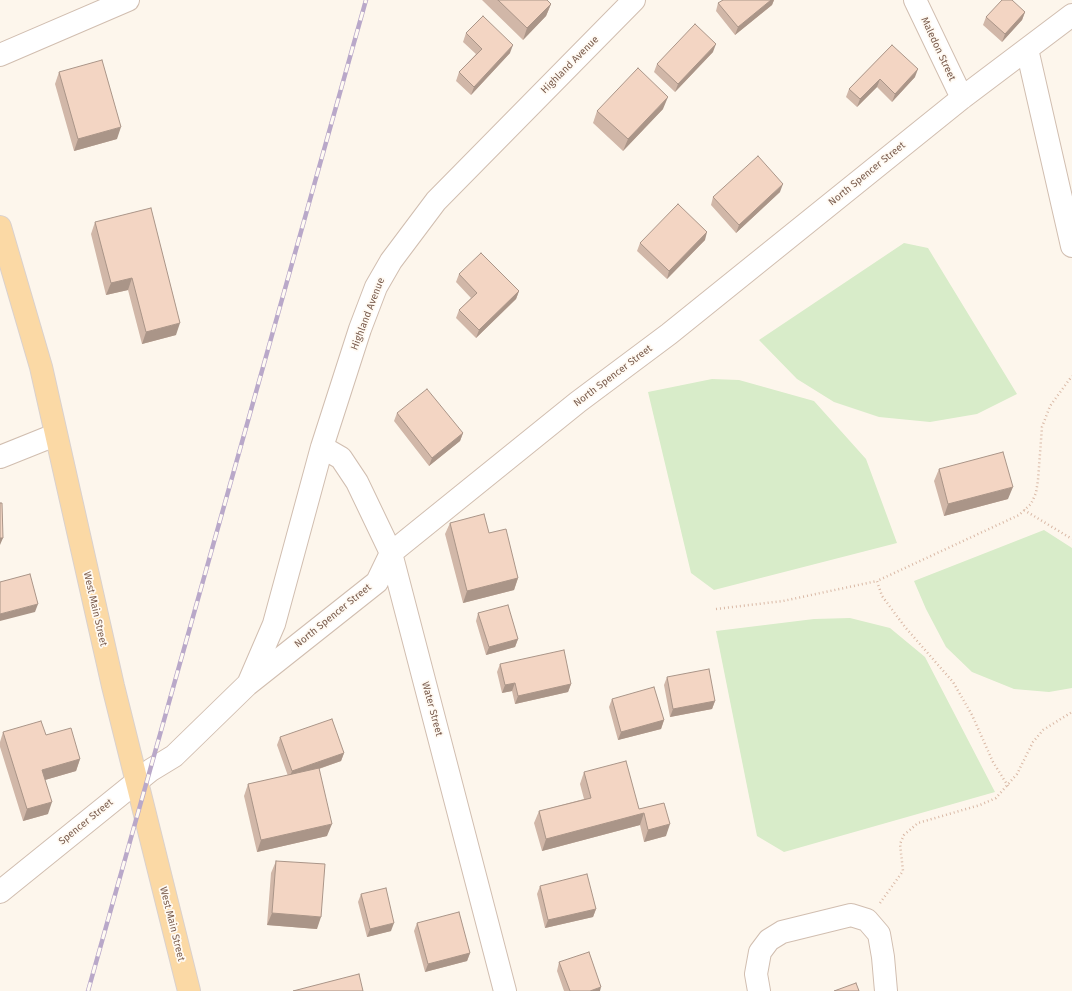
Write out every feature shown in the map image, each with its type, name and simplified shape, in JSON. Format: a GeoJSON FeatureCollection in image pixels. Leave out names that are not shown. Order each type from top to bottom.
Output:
{"type":"FeatureCollection","features":[{"type":"Feature","properties":{"kind":"main road","name":"West Main Street"},"geometry":{"type":"LineString","coordinates":[[0,227],[41,367],[55,435],[111,678],[189,991]]}},
{"type":"Feature","properties":{"kind":"street"},"geometry":{"type":"LineString","coordinates":[[0,55],[128,0]]}},
{"type":"Feature","properties":{"kind":"street","name":"Highland Avenue"},"geometry":{"type":"LineString","coordinates":[[247,685],[274,624],[322,447],[360,329],[376,287],[398,249],[436,201],[634,0]]}},
{"type":"Feature","properties":{"kind":"street","name":"Maledon Street"},"geometry":{"type":"LineString","coordinates":[[915,0],[962,98]]}},
{"type":"Feature","properties":{"kind":"street","name":"North Spencer Street"},"geometry":{"type":"LineString","coordinates":[[174,756],[247,685],[377,582],[391,553],[578,402],[669,334],[962,98],[1072,15]]}},
{"type":"Feature","properties":{"kind":"street"},"geometry":{"type":"LineString","coordinates":[[1027,48],[1072,246]]}},
{"type":"Feature","properties":{"kind":"street"},"geometry":{"type":"LineString","coordinates":[[0,456],[55,435]]}},
{"type":"Feature","properties":{"kind":"street","name":"Water Street"},"geometry":{"type":"LineString","coordinates":[[322,447],[341,458],[357,482],[391,553],[505,991]]}},
{"type":"Feature","properties":{"kind":"street","name":"Spencer Street"},"geometry":{"type":"LineString","coordinates":[[0,892],[151,770],[174,756]]}},
{"type":"Feature","properties":{"kind":"street"},"geometry":{"type":"LineString","coordinates":[[759,991],[756,974],[760,952],[769,940],[782,932],[851,915],[867,920],[879,934],[886,991]]}},
{"type":"Feature","properties":{"kind":"path"},"geometry":{"type":"LineString","coordinates":[[716,609],[784,601],[877,581],[1013,518],[1031,504],[1036,493],[1042,427],[1050,406],[1072,376]]}},
{"type":"Feature","properties":{"kind":"path"},"geometry":{"type":"LineString","coordinates":[[1024,510],[1072,539]]}},
{"type":"Feature","properties":{"kind":"path"},"geometry":{"type":"LineString","coordinates":[[877,581],[882,596],[905,627],[953,682],[972,715],[993,762],[1008,786]]}},
{"type":"Feature","properties":{"kind":"path"},"geometry":{"type":"LineString","coordinates":[[867,920],[903,871],[900,844],[904,835],[913,826],[980,805],[996,798],[1017,774],[1033,742],[1043,730],[1072,712]]}},
{"type":"Feature","properties":{"kind":"green space"},"geometry":{"type":"Polygon","coordinates":[[[904,243],[928,248],[1017,394],[977,414],[930,422],[879,417],[834,402],[797,379],[759,340],[904,243]]]}},
{"type":"Feature","properties":{"kind":"green space"},"geometry":{"type":"Polygon","coordinates":[[[712,379],[739,380],[814,401],[866,459],[897,543],[714,590],[691,573],[648,392],[712,379]]]}},
{"type":"Feature","properties":{"kind":"green space"},"geometry":{"type":"Polygon","coordinates":[[[1044,530],[1072,548],[1072,688],[1049,692],[1014,689],[972,672],[946,647],[926,609],[914,581],[1044,530]]]}},
{"type":"Feature","properties":{"kind":"green space"},"geometry":{"type":"Polygon","coordinates":[[[850,618],[890,628],[925,657],[995,792],[784,852],[757,836],[716,631],[814,619],[850,618]]]}},
{"type":"Feature","properties":{"kind":"building"},"geometry":{"type":"Polygon","coordinates":[[[498,0],[547,0],[551,4],[527,28],[498,0]]]}},
{"type":"Feature","properties":{"kind":"building"},"geometry":{"type":"Polygon","coordinates":[[[723,0],[771,0],[738,27],[718,3],[723,0]]]}},
{"type":"Feature","properties":{"kind":"building"},"geometry":{"type":"Polygon","coordinates":[[[1002,0],[1012,0],[1025,12],[1005,34],[986,17],[1002,0]]]}},
{"type":"Feature","properties":{"kind":"building"},"geometry":{"type":"Polygon","coordinates":[[[483,16],[513,45],[474,87],[459,72],[482,49],[466,33],[483,16]]]}},
{"type":"Feature","properties":{"kind":"building"},"geometry":{"type":"Polygon","coordinates":[[[695,24],[716,44],[678,84],[657,64],[695,24]]]}},
{"type":"Feature","properties":{"kind":"building"},"geometry":{"type":"Polygon","coordinates":[[[892,45],[918,69],[895,94],[880,79],[860,99],[849,89],[892,45]]]}},
{"type":"Feature","properties":{"kind":"building"},"geometry":{"type":"Polygon","coordinates":[[[102,60],[121,127],[78,139],[59,72],[102,60]]]}},
{"type":"Feature","properties":{"kind":"building"},"geometry":{"type":"Polygon","coordinates":[[[638,68],[668,97],[628,139],[597,111],[638,68]]]}},
{"type":"Feature","properties":{"kind":"building"},"geometry":{"type":"Polygon","coordinates":[[[758,156],[783,184],[739,225],[713,197],[758,156]]]}},
{"type":"Feature","properties":{"kind":"building"},"geometry":{"type":"Polygon","coordinates":[[[678,204],[707,232],[669,271],[640,243],[678,204]]]}},
{"type":"Feature","properties":{"kind":"building"},"geometry":{"type":"Polygon","coordinates":[[[151,208],[180,323],[146,332],[132,278],[111,283],[95,222],[151,208]]]}},
{"type":"Feature","properties":{"kind":"building"},"geometry":{"type":"Polygon","coordinates":[[[481,253],[519,291],[479,330],[459,310],[477,293],[459,274],[481,253]]]}},
{"type":"Feature","properties":{"kind":"building"},"geometry":{"type":"Polygon","coordinates":[[[427,389],[463,433],[432,458],[397,413],[427,389]]]}},
{"type":"Feature","properties":{"kind":"building"},"geometry":{"type":"Polygon","coordinates":[[[1003,452],[1013,487],[948,504],[939,469],[1003,452]]]}},
{"type":"Feature","properties":{"kind":"building"},"geometry":{"type":"Polygon","coordinates":[[[0,503],[2,503],[3,538],[0,538],[0,503]]]}},
{"type":"Feature","properties":{"kind":"building"},"geometry":{"type":"Polygon","coordinates":[[[484,514],[489,533],[506,529],[518,578],[467,591],[450,523],[484,514]]]}},
{"type":"Feature","properties":{"kind":"building"},"geometry":{"type":"Polygon","coordinates":[[[30,574],[38,604],[0,614],[0,582],[30,574]]]}},
{"type":"Feature","properties":{"kind":"building"},"geometry":{"type":"Polygon","coordinates":[[[508,605],[518,639],[489,647],[478,613],[508,605]]]}},
{"type":"Feature","properties":{"kind":"building"},"geometry":{"type":"Polygon","coordinates":[[[564,650],[571,684],[518,696],[515,683],[505,685],[500,664],[564,650]]]}},
{"type":"Feature","properties":{"kind":"building"},"geometry":{"type":"Polygon","coordinates":[[[709,669],[715,701],[673,709],[667,677],[709,669]]]}},
{"type":"Feature","properties":{"kind":"building"},"geometry":{"type":"Polygon","coordinates":[[[654,687],[664,720],[621,732],[612,699],[654,687]]]}},
{"type":"Feature","properties":{"kind":"building"},"geometry":{"type":"Polygon","coordinates":[[[332,719],[344,753],[292,771],[280,737],[332,719]]]}},
{"type":"Feature","properties":{"kind":"building"},"geometry":{"type":"Polygon","coordinates":[[[41,721],[46,735],[71,728],[80,759],[42,770],[52,802],[27,809],[3,732],[41,721]]]}},
{"type":"Feature","properties":{"kind":"building"},"geometry":{"type":"Polygon","coordinates":[[[626,761],[639,809],[664,803],[670,824],[648,830],[644,813],[546,839],[539,811],[591,798],[584,772],[626,761]]]}},
{"type":"Feature","properties":{"kind":"building"},"geometry":{"type":"Polygon","coordinates":[[[319,768],[332,824],[261,840],[248,784],[319,768]]]}},
{"type":"Feature","properties":{"kind":"building"},"geometry":{"type":"Polygon","coordinates":[[[276,861],[325,864],[321,917],[272,913],[276,861]]]}},
{"type":"Feature","properties":{"kind":"building"},"geometry":{"type":"Polygon","coordinates":[[[587,874],[596,909],[548,920],[540,886],[587,874]]]}},
{"type":"Feature","properties":{"kind":"building"},"geometry":{"type":"Polygon","coordinates":[[[386,888],[394,923],[370,929],[361,894],[386,888]]]}},
{"type":"Feature","properties":{"kind":"building"},"geometry":{"type":"Polygon","coordinates":[[[459,912],[470,953],[428,964],[417,923],[459,912]]]}},
{"type":"Feature","properties":{"kind":"building"},"geometry":{"type":"Polygon","coordinates":[[[589,952],[601,987],[590,991],[570,991],[559,962],[589,952]]]}},
{"type":"Feature","properties":{"kind":"building"},"geometry":{"type":"Polygon","coordinates":[[[359,974],[363,991],[293,991],[359,974]]]}},
{"type":"Feature","properties":{"kind":"building"},"geometry":{"type":"Polygon","coordinates":[[[856,983],[859,991],[834,991],[856,983]]]}},
{"type":"Feature","properties":{"kind":"railway"},"geometry":{"type":"LineString","coordinates":[[88,991],[366,0]]}}]}
